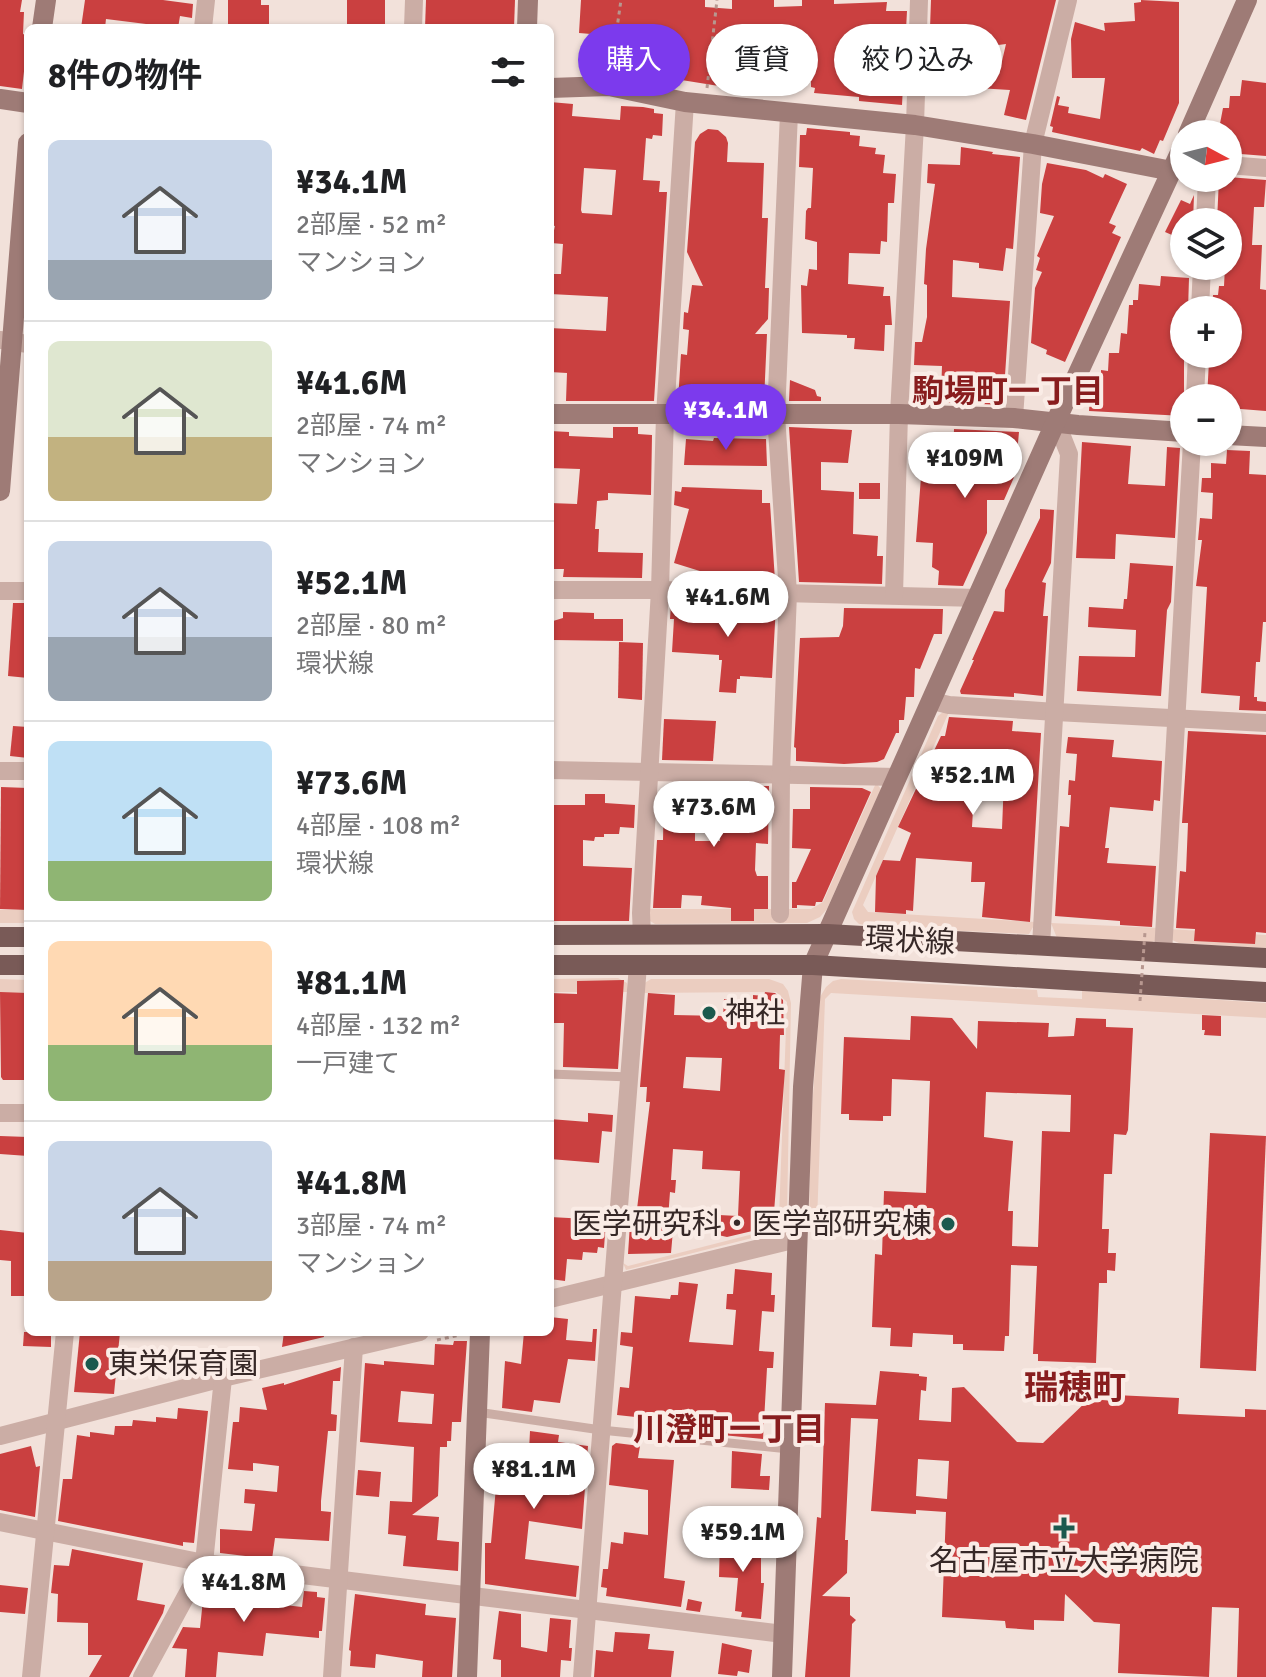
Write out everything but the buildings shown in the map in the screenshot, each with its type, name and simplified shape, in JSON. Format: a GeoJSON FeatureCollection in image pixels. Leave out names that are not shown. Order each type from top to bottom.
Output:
{"type":"FeatureCollection","features":[{"type":"Feature","properties":{"kind":"main road","name":"環状線"},"geometry":{"type":"LineString","coordinates":[[554,935],[827,934],[1266,958]]}},
{"type":"Feature","properties":{"kind":"main road"},"geometry":{"type":"LineString","coordinates":[[0,937],[24,937]]}},
{"type":"Feature","properties":{"kind":"main road"},"geometry":{"type":"LineString","coordinates":[[0,965],[24,965]]}},
{"type":"Feature","properties":{"kind":"main road","name":"環状線"},"geometry":{"type":"LineString","coordinates":[[554,965],[813,965],[1266,992]]}},
{"type":"Feature","properties":{"kind":"street"},"geometry":{"type":"LineString","coordinates":[[43,24],[46,0]]}},
{"type":"Feature","properties":{"kind":"street"},"geometry":{"type":"LineString","coordinates":[[203,24],[206,0]]}},
{"type":"Feature","properties":{"kind":"street"},"geometry":{"type":"LineString","coordinates":[[413,24],[414,0]]}},
{"type":"Feature","properties":{"kind":"street"},"geometry":{"type":"LineString","coordinates":[[527,24],[528,0]]}},
{"type":"Feature","properties":{"kind":"street"},"geometry":{"type":"LineString","coordinates":[[894,595],[899,414],[919,0]]}},
{"type":"Feature","properties":{"kind":"street"},"geometry":{"type":"LineString","coordinates":[[1014,418],[1033,144],[1068,0]]}},
{"type":"Feature","properties":{"kind":"street"},"geometry":{"type":"LineString","coordinates":[[1194,120],[1247,0]]}},
{"type":"Feature","properties":{"kind":"street"},"geometry":{"type":"LineString","coordinates":[[554,88],[578,87]]}},
{"type":"Feature","properties":{"kind":"street"},"geometry":{"type":"LineString","coordinates":[[660,96],[695,103],[915,125],[1170,167]]}},
{"type":"Feature","properties":{"kind":"street"},"geometry":{"type":"LineString","coordinates":[[0,99],[24,102]]}},
{"type":"Feature","properties":{"kind":"street"},"geometry":{"type":"LineString","coordinates":[[642,935],[660,590],[665,415],[695,103]]}},
{"type":"Feature","properties":{"kind":"street"},"geometry":{"type":"LineString","coordinates":[[780,914],[781,774],[788,593],[776,415],[789,113]]}},
{"type":"Feature","properties":{"kind":"street"},"geometry":{"type":"LineString","coordinates":[[1242,166],[1266,168]]}},
{"type":"Feature","properties":{"kind":"street"},"geometry":{"type":"LineString","coordinates":[[782,1677],[803,1087],[813,965],[1056,421],[1170,185]]}},
{"type":"Feature","properties":{"kind":"street"},"geometry":{"type":"LineString","coordinates":[[0,491],[24,200]]}},
{"type":"Feature","properties":{"kind":"street"},"geometry":{"type":"LineString","coordinates":[[554,414],[899,414],[1014,418],[1170,431]]}},
{"type":"Feature","properties":{"kind":"street"},"geometry":{"type":"LineString","coordinates":[[1041,946],[1069,454],[1056,421]]}},
{"type":"Feature","properties":{"kind":"street"},"geometry":{"type":"LineString","coordinates":[[1242,436],[1266,437]]}},
{"type":"Feature","properties":{"kind":"street"},"geometry":{"type":"LineString","coordinates":[[1163,953],[1191,456]]}},
{"type":"Feature","properties":{"kind":"street"},"geometry":{"type":"LineString","coordinates":[[554,590],[978,598]]}},
{"type":"Feature","properties":{"kind":"street"},"geometry":{"type":"LineString","coordinates":[[0,591],[24,591]]}},
{"type":"Feature","properties":{"kind":"street"},"geometry":{"type":"LineString","coordinates":[[932,701],[949,705],[1266,723]]}},
{"type":"Feature","properties":{"kind":"street"},"geometry":{"type":"LineString","coordinates":[[554,770],[897,777]]}},
{"type":"Feature","properties":{"kind":"street"},"geometry":{"type":"LineString","coordinates":[[0,771],[24,771]]}},
{"type":"Feature","properties":{"kind":"street"},"geometry":{"type":"LineString","coordinates":[[582,1677],[638,965]]}},
{"type":"Feature","properties":{"kind":"street"},"geometry":{"type":"LineString","coordinates":[[0,1113],[24,1113]]}},
{"type":"Feature","properties":{"kind":"street"},"geometry":{"type":"LineString","coordinates":[[554,1298],[797,1239]]}},
{"type":"Feature","properties":{"kind":"street"},"geometry":{"type":"LineString","coordinates":[[31,1677],[65,1336]]}},
{"type":"Feature","properties":{"kind":"street"},"geometry":{"type":"LineString","coordinates":[[0,1436],[361,1342],[396,1336]]}},
{"type":"Feature","properties":{"kind":"street"},"geometry":{"type":"LineString","coordinates":[[467,1677],[480,1336]]}},
{"type":"Feature","properties":{"kind":"street"},"geometry":{"type":"LineString","coordinates":[[332,1677],[361,1342]]}},
{"type":"Feature","properties":{"kind":"street"},"geometry":{"type":"LineString","coordinates":[[142,1677],[204,1563],[223,1378]]}},
{"type":"Feature","properties":{"kind":"street"},"geometry":{"type":"LineString","coordinates":[[0,1522],[204,1563],[783,1634]]}},
{"type":"Feature","properties":{"kind":"lane"},"geometry":{"type":"LineString","coordinates":[[554,1074],[630,1077]]}},
{"type":"Feature","properties":{"kind":"lane"},"geometry":{"type":"LineString","coordinates":[[477,1412],[601,1430],[789,1449]]}},
{"type":"Feature","properties":{"kind":"path"},"geometry":{"type":"LineString","coordinates":[[618,24],[621,0]]}},
{"type":"Feature","properties":{"kind":"path"},"geometry":{"type":"LineString","coordinates":[[695,103],[717,0]]}},
{"type":"Feature","properties":{"kind":"path"},"geometry":{"type":"LineString","coordinates":[[1140,1001],[1145,932]]}},
{"type":"Feature","properties":{"kind":"shaded area"},"geometry":{"type":"Polygon","coordinates":[[[949,712],[863,905],[868,912],[1036,922],[1029,934],[878,927],[859,924],[854,919],[852,912],[938,716],[949,712]]]}},
{"type":"Feature","properties":{"kind":"shaded area"},"geometry":{"type":"Polygon","coordinates":[[[876,783],[881,789],[827,909],[820,917],[807,923],[655,924],[650,921],[648,909],[811,909],[823,902],[876,783]]]}},
{"type":"Feature","properties":{"kind":"shaded area"},"geometry":{"type":"Polygon","coordinates":[[[0,910],[24,910],[24,923],[0,923],[0,910]]]}},
{"type":"Feature","properties":{"kind":"shaded area"},"geometry":{"type":"Polygon","coordinates":[[[1051,923],[1159,928],[1152,942],[1057,938],[1051,923]]]}},
{"type":"Feature","properties":{"kind":"shaded area"},"geometry":{"type":"Polygon","coordinates":[[[1169,929],[1266,935],[1266,948],[1179,943],[1172,940],[1169,929]]]}},
{"type":"Feature","properties":{"kind":"shaded area"},"geometry":{"type":"Polygon","coordinates":[[[618,978],[627,983],[628,992],[554,992],[554,979],[618,978]]]}},
{"type":"Feature","properties":{"kind":"shaded area"},"geometry":{"type":"Polygon","coordinates":[[[0,979],[24,980],[24,993],[0,993],[0,979]]]}},
{"type":"Feature","properties":{"kind":"shaded area"},"geometry":{"type":"Polygon","coordinates":[[[651,979],[769,979],[783,984],[788,991],[791,1003],[787,1215],[772,1233],[626,1270],[623,1263],[628,1266],[769,1230],[779,1217],[787,1002],[776,992],[642,993],[643,984],[651,979]]]}},
{"type":"Feature","properties":{"kind":"shaded area"},"geometry":{"type":"Polygon","coordinates":[[[833,981],[1037,990],[1038,997],[1082,999],[1082,991],[1266,1003],[1266,1018],[831,993],[825,999],[817,1222],[809,1220],[811,1123],[820,997],[833,981]]]}},
{"type":"Feature","properties":{"kind":"place","name":"神社"},"geometry":{"type":"Point","coordinates":[709,1013]}},
{"type":"Feature","properties":{"kind":"place","name":"医学研究科・医学部研究棟"},"geometry":{"type":"Point","coordinates":[948,1224]}},
{"type":"Feature","properties":{"kind":"place","name":"東栄保育園"},"geometry":{"type":"Point","coordinates":[92,1364]}},
{"type":"Feature","properties":{"kind":"place","name":"名古屋市立大学病院"},"geometry":{"type":"Point","coordinates":[1064,1528]}},
{"type":"Feature","properties":{"kind":"district","name":"駒場町一丁目"},"geometry":{"type":"Point","coordinates":[1008,391]}},
{"type":"Feature","properties":{"kind":"district","name":"瑞穂町"},"geometry":{"type":"Point","coordinates":[1075,1388]}},
{"type":"Feature","properties":{"kind":"district","name":"川澄町一丁目"},"geometry":{"type":"Point","coordinates":[729,1429]}}]}
